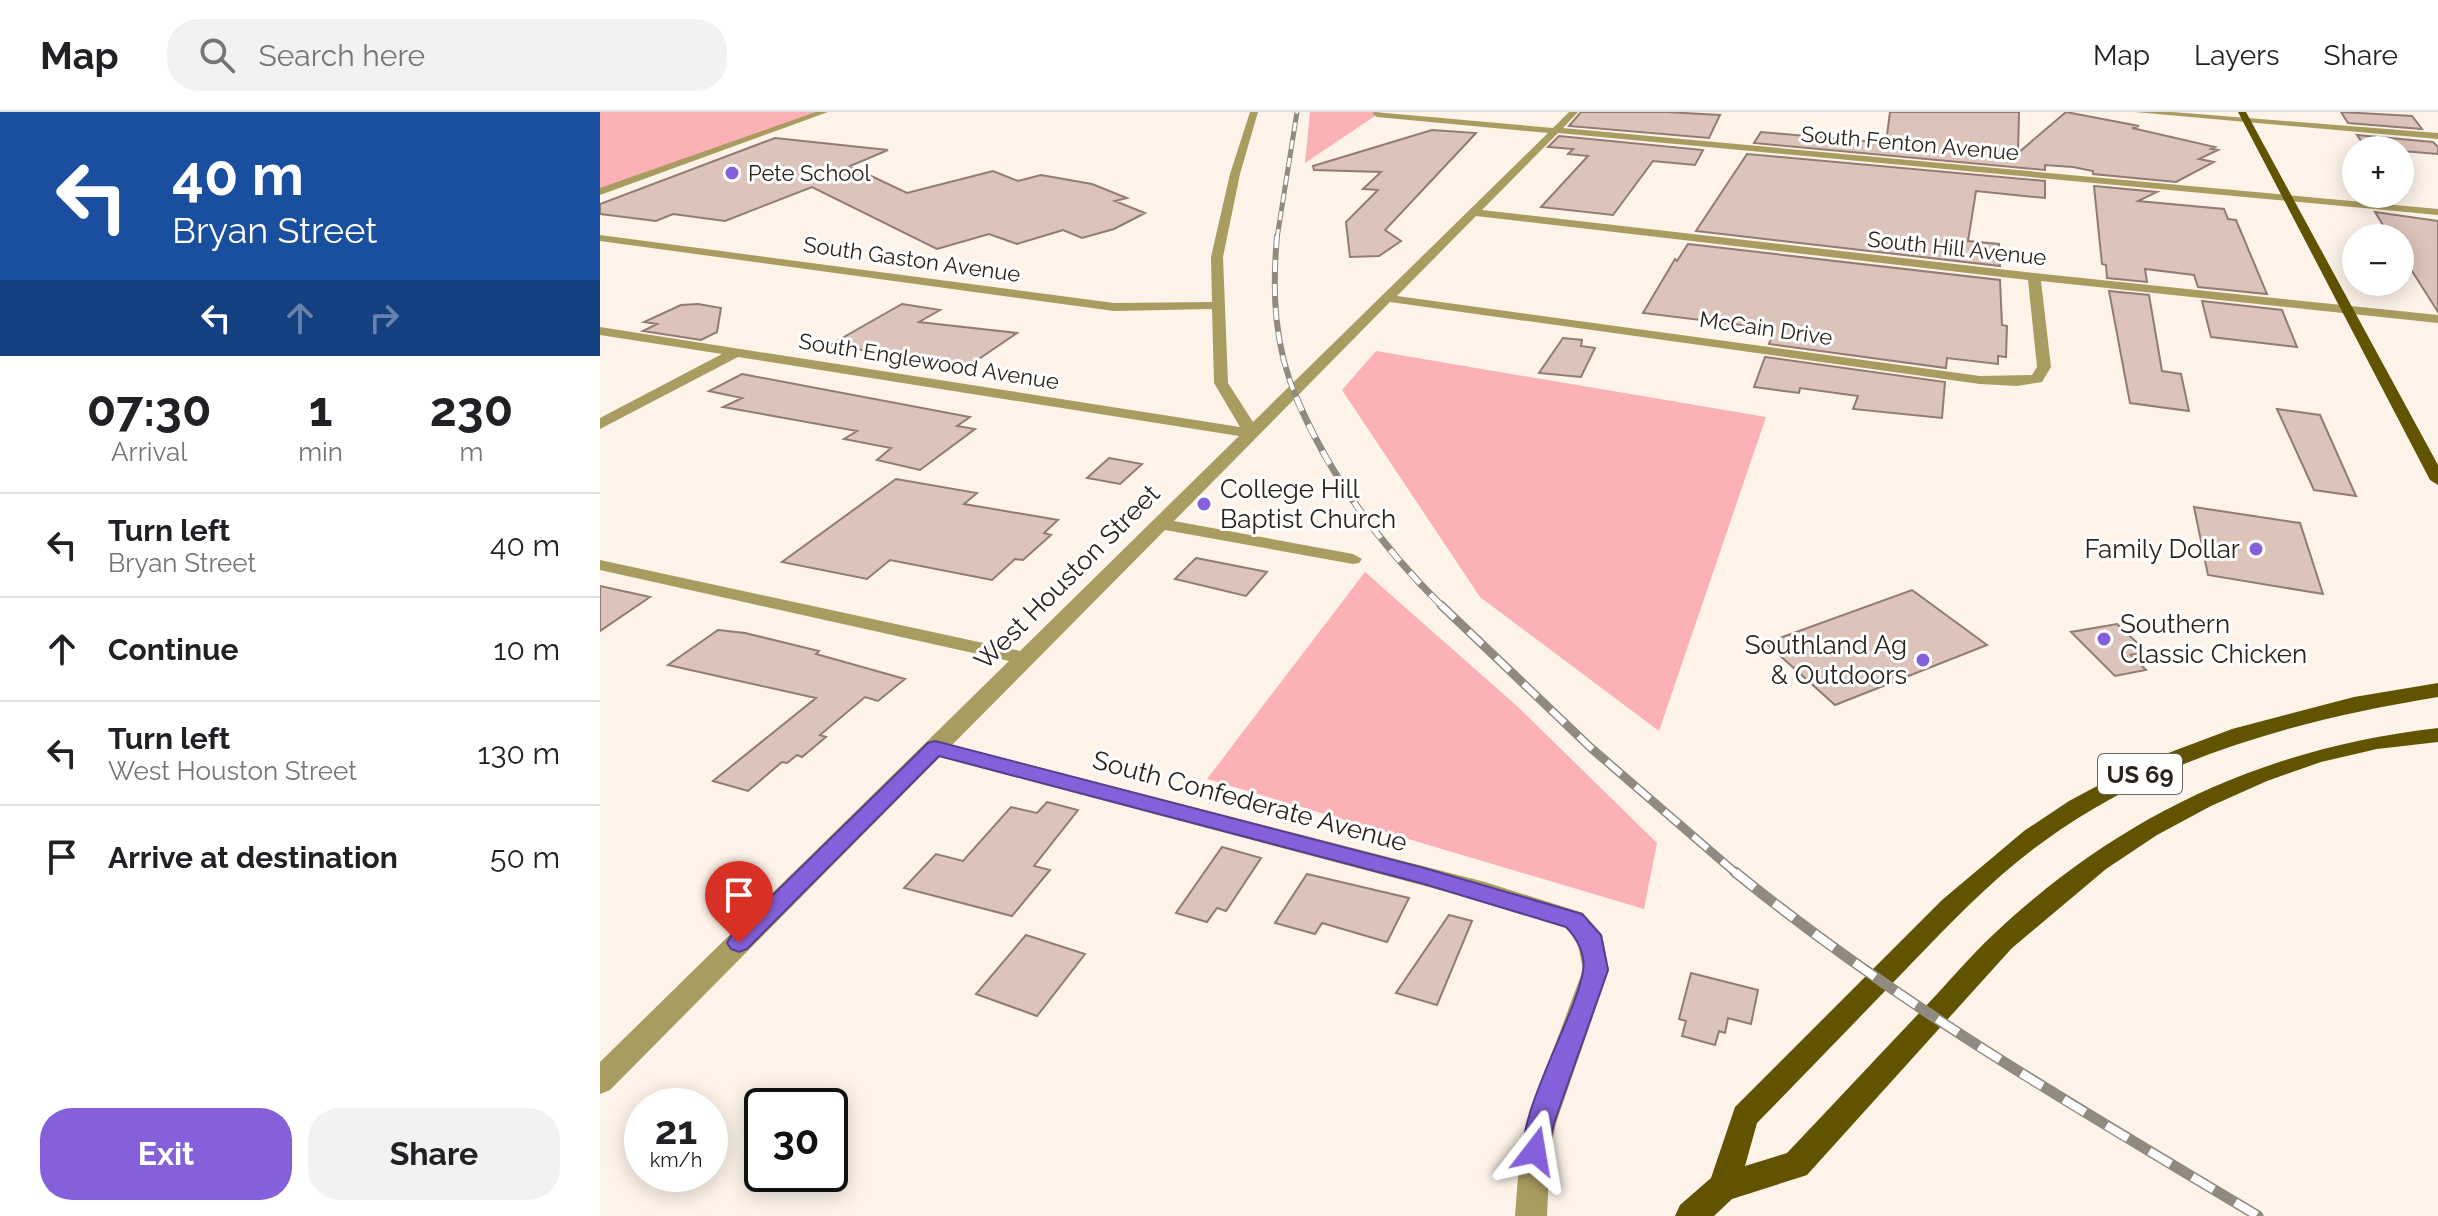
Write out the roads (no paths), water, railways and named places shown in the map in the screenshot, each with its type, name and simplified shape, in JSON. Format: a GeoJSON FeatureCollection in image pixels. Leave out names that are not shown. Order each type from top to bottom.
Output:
{"type":"FeatureCollection","features":[{"type":"Feature","properties":{"kind":"main road"},"geometry":{"type":"LineString","coordinates":[[2244,116],[2438,480]]}},
{"type":"Feature","properties":{"kind":"main road","name":"US 69"},"geometry":{"type":"LineString","coordinates":[[1723,1187],[1745,1116],[1951,907],[2032,837],[2077,807],[2122,783],[2171,760],[2240,734],[2354,704],[2438,690]]}},
{"type":"Feature","properties":{"kind":"main road","name":"US 69"},"geometry":{"type":"LineString","coordinates":[[1691,1216],[1723,1187],[1796,1165],[1994,949],[2039,907],[2119,847],[2212,794],[2264,773],[2371,744],[2435,737]]}},
{"type":"Feature","properties":{"kind":"street"},"geometry":{"type":"LineString","coordinates":[[600,192],[824,112]]}},
{"type":"Feature","properties":{"kind":"street"},"geometry":{"type":"LineString","coordinates":[[1252,433],[1221,383],[1217,257],[1235,174],[1254,112]]}},
{"type":"Feature","properties":{"kind":"street","name":"West Houston Street"},"geometry":{"type":"LineString","coordinates":[[603,1075],[1574,112]]}},
{"type":"Feature","properties":{"kind":"street"},"geometry":{"type":"LineString","coordinates":[[2139,112],[2244,116],[2438,136]]}},
{"type":"Feature","properties":{"kind":"street","name":"South Fenton Avenue"},"geometry":{"type":"LineString","coordinates":[[1377,114],[2438,212]]}},
{"type":"Feature","properties":{"kind":"street","name":"South Hill Avenue"},"geometry":{"type":"LineString","coordinates":[[1473,212],[2034,277],[2438,319]]}},
{"type":"Feature","properties":{"kind":"street","name":"South Gaston Avenue"},"geometry":{"type":"LineString","coordinates":[[600,238],[1114,307],[1219,305]]}},
{"type":"Feature","properties":{"kind":"street","name":"McCain Drive"},"geometry":{"type":"LineString","coordinates":[[1387,298],[1965,378],[2017,382],[2037,379],[2044,367],[2034,277]]}},
{"type":"Feature","properties":{"kind":"street","name":"South Englewood Avenue"},"geometry":{"type":"LineString","coordinates":[[600,331],[1252,433]]}},
{"type":"Feature","properties":{"kind":"street"},"geometry":{"type":"LineString","coordinates":[[600,424],[734,353]]}},
{"type":"Feature","properties":{"kind":"street"},"geometry":{"type":"LineString","coordinates":[[1161,524],[1353,559]]}},
{"type":"Feature","properties":{"kind":"street"},"geometry":{"type":"LineString","coordinates":[[600,565],[1025,658]]}},
{"type":"Feature","properties":{"kind":"street","name":"South Confederate Avenue"},"geometry":{"type":"LineString","coordinates":[[935,748],[1485,892],[1574,920],[1589,935],[1596,970],[1541,1123],[1535,1151],[1531,1216]]}},
{"type":"Feature","properties":{"kind":"railway"},"geometry":{"type":"LineString","coordinates":[[1277,238],[1297,112]]}},
{"type":"Feature","properties":{"kind":"railway"},"geometry":{"type":"LineString","coordinates":[[1277,236],[1276,319],[1283,359],[1297,399]]}},
{"type":"Feature","properties":{"kind":"railway"},"geometry":{"type":"LineString","coordinates":[[1296,397],[1325,455],[1359,509],[1399,560],[1441,605]]}},
{"type":"Feature","properties":{"kind":"railway"},"geometry":{"type":"LineString","coordinates":[[1441,605],[1591,748],[1737,874]]}},
{"type":"Feature","properties":{"kind":"railway"},"geometry":{"type":"LineString","coordinates":[[1735,872],[1924,1011],[2258,1216]]}},
{"type":"Feature","properties":{"kind":"place","name":"Pete School"},"geometry":{"type":"Point","coordinates":[732,173]}},
{"type":"Feature","properties":{"kind":"place","name":"College Hill Baptist Church"},"geometry":{"type":"Point","coordinates":[1204,504]}},
{"type":"Feature","properties":{"kind":"place","name":"Family Dollar"},"geometry":{"type":"Point","coordinates":[2256,549]}},
{"type":"Feature","properties":{"kind":"place","name":"Southern Classic Chicken"},"geometry":{"type":"Point","coordinates":[2104,639]}},
{"type":"Feature","properties":{"kind":"place","name":"Southland Ag & Outdoors"},"geometry":{"type":"Point","coordinates":[1923,660]}}]}
